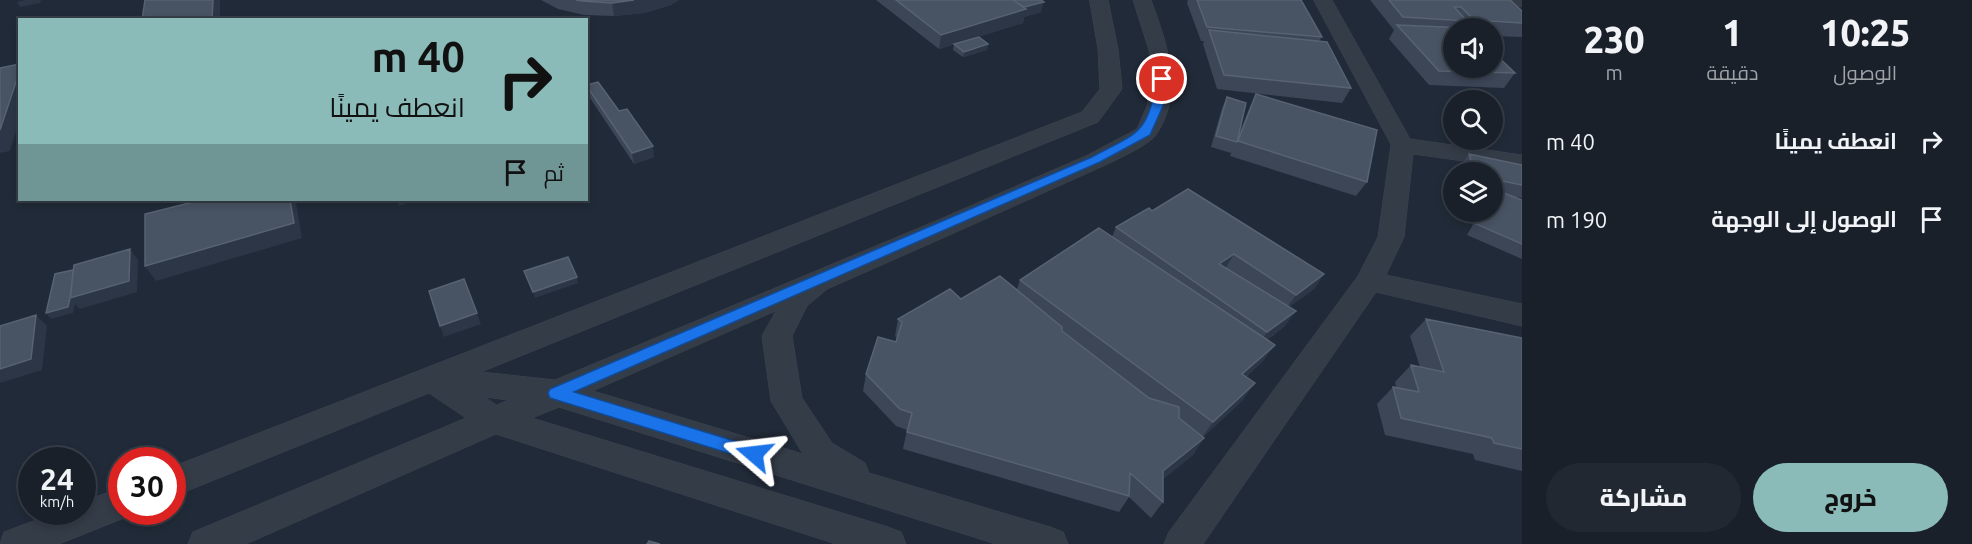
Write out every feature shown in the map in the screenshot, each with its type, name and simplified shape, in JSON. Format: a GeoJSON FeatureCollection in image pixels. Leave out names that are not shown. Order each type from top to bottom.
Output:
{"type":"FeatureCollection","features":[{"type":"Feature","properties":{"kind":"street"},"geometry":{"type":"LineString","coordinates":[[186,476],[1090,117],[1110,89],[1108,49],[1099,0]]}},
{"type":"Feature","properties":{"kind":"street"},"geometry":{"type":"LineString","coordinates":[[206,544],[1096,160],[1146,133],[1158,106],[1162,79],[1159,50],[1142,0]]}},
{"type":"Feature","properties":{"kind":"street"},"geometry":{"type":"LineString","coordinates":[[1182,544],[1369,281],[1390,237],[1402,145],[1323,0]]}},
{"type":"Feature","properties":{"kind":"street"},"geometry":{"type":"LineString","coordinates":[[1402,145],[1522,162]]}},
{"type":"Feature","properties":{"kind":"street"},"geometry":{"type":"LineString","coordinates":[[828,277],[797,299],[777,336],[787,401],[820,453],[887,494]]}},
{"type":"Feature","properties":{"kind":"street"},"geometry":{"type":"LineString","coordinates":[[1369,281],[1522,315]]}},
{"type":"Feature","properties":{"kind":"street"},"geometry":{"type":"LineString","coordinates":[[432,379],[556,393],[1050,544]]}},
{"type":"Feature","properties":{"kind":"street"},"geometry":{"type":"LineString","coordinates":[[432,379],[494,420],[888,544]]}},
{"type":"Feature","properties":{"kind":"street"},"geometry":{"type":"LineString","coordinates":[[17,544],[108,508]]}},
{"type":"Feature","properties":{"kind":"building"},"geometry":{"type":"Polygon","coordinates":[[[145,0],[213,0],[212,18],[142,18],[145,0]]]}},
{"type":"Feature","properties":{"kind":"building"},"geometry":{"type":"Polygon","coordinates":[[[576,0],[634,0],[612,3],[576,0]]]}},
{"type":"Feature","properties":{"kind":"building"},"geometry":{"type":"Polygon","coordinates":[[[896,0],[1013,0],[1026,9],[941,35],[896,0]]]}},
{"type":"Feature","properties":{"kind":"building"},"geometry":{"type":"Polygon","coordinates":[[[1013,0],[1041,0],[1044,2],[1024,7],[1013,0]]]}},
{"type":"Feature","properties":{"kind":"building"},"geometry":{"type":"Polygon","coordinates":[[[1197,0],[1301,0],[1322,37],[1207,27],[1197,0]]]}},
{"type":"Feature","properties":{"kind":"building"},"geometry":{"type":"Polygon","coordinates":[[[1389,0],[1510,0],[1522,11],[1522,23],[1503,22],[1503,18],[1472,18],[1461,7],[1454,7],[1464,18],[1443,20],[1403,17],[1389,0]]]}},
{"type":"Feature","properties":{"kind":"building"},"geometry":{"type":"Polygon","coordinates":[[[1397,25],[1443,27],[1443,71],[1439,71],[1397,25]]]}},
{"type":"Feature","properties":{"kind":"building"},"geometry":{"type":"Polygon","coordinates":[[[1209,30],[1327,42],[1351,88],[1224,75],[1209,30]]]}},
{"type":"Feature","properties":{"kind":"building"},"geometry":{"type":"Polygon","coordinates":[[[979,37],[988,44],[964,52],[954,44],[979,37]]]}},
{"type":"Feature","properties":{"kind":"building"},"geometry":{"type":"Polygon","coordinates":[[[1503,62],[1515,73],[1503,73],[1503,62]]]}},
{"type":"Feature","properties":{"kind":"building"},"geometry":{"type":"Polygon","coordinates":[[[18,64],[18,76],[0,130],[0,68],[18,64]]]}},
{"type":"Feature","properties":{"kind":"building"},"geometry":{"type":"Polygon","coordinates":[[[598,82],[619,111],[627,109],[653,146],[632,153],[588,88],[588,84],[598,82]]]}},
{"type":"Feature","properties":{"kind":"building"},"geometry":{"type":"Polygon","coordinates":[[[1256,94],[1377,130],[1367,182],[1238,141],[1256,94]]]}},
{"type":"Feature","properties":{"kind":"building"},"geometry":{"type":"Polygon","coordinates":[[[1227,97],[1246,103],[1237,142],[1216,136],[1227,97]]]}},
{"type":"Feature","properties":{"kind":"building"},"geometry":{"type":"Polygon","coordinates":[[[1469,154],[1522,165],[1522,185],[1503,181],[1503,162],[1471,162],[1469,154]]]}},
{"type":"Feature","properties":{"kind":"building"},"geometry":{"type":"Polygon","coordinates":[[[1188,189],[1324,274],[1296,295],[1234,254],[1219,264],[1296,311],[1267,332],[1116,227],[1149,208],[1152,211],[1188,189]]]}},
{"type":"Feature","properties":{"kind":"building"},"geometry":{"type":"Polygon","coordinates":[[[1503,193],[1522,200],[1522,244],[1476,224],[1477,222],[1503,222],[1503,193]]]}},
{"type":"Feature","properties":{"kind":"building"},"geometry":{"type":"Polygon","coordinates":[[[197,201],[290,201],[294,223],[145,266],[145,214],[197,201]]]}},
{"type":"Feature","properties":{"kind":"building"},"geometry":{"type":"Polygon","coordinates":[[[1099,228],[1275,345],[1242,374],[1255,383],[1213,422],[1020,280],[1099,228]]]}},
{"type":"Feature","properties":{"kind":"building"},"geometry":{"type":"Polygon","coordinates":[[[130,249],[129,281],[70,298],[74,265],[130,249]]]}},
{"type":"Feature","properties":{"kind":"building"},"geometry":{"type":"Polygon","coordinates":[[[568,257],[577,277],[533,292],[524,271],[568,257]]]}},
{"type":"Feature","properties":{"kind":"building"},"geometry":{"type":"Polygon","coordinates":[[[73,270],[68,307],[46,313],[55,274],[73,270]]]}},
{"type":"Feature","properties":{"kind":"building"},"geometry":{"type":"Polygon","coordinates":[[[1000,276],[1062,327],[1062,331],[1149,398],[1179,407],[1179,418],[1204,438],[1163,471],[1163,502],[1130,473],[1129,496],[907,432],[912,413],[900,409],[866,374],[878,337],[896,342],[902,322],[898,319],[950,289],[961,299],[1000,276]]]}},
{"type":"Feature","properties":{"kind":"building"},"geometry":{"type":"Polygon","coordinates":[[[464,279],[477,313],[440,326],[429,291],[464,279]]]}},
{"type":"Feature","properties":{"kind":"building"},"geometry":{"type":"Polygon","coordinates":[[[36,315],[31,359],[0,369],[0,326],[36,315]]]}},
{"type":"Feature","properties":{"kind":"building"},"geometry":{"type":"Polygon","coordinates":[[[1426,319],[1522,338],[1522,449],[1494,443],[1492,438],[1401,418],[1393,387],[1419,392],[1411,365],[1444,372],[1426,319]]]}},
{"type":"Feature","properties":{"kind":"route"},"geometry":{"type":"LineString","coordinates":[[754,454],[556,393],[1096,160],[1146,133],[1158,106],[1162,79]]}}]}
